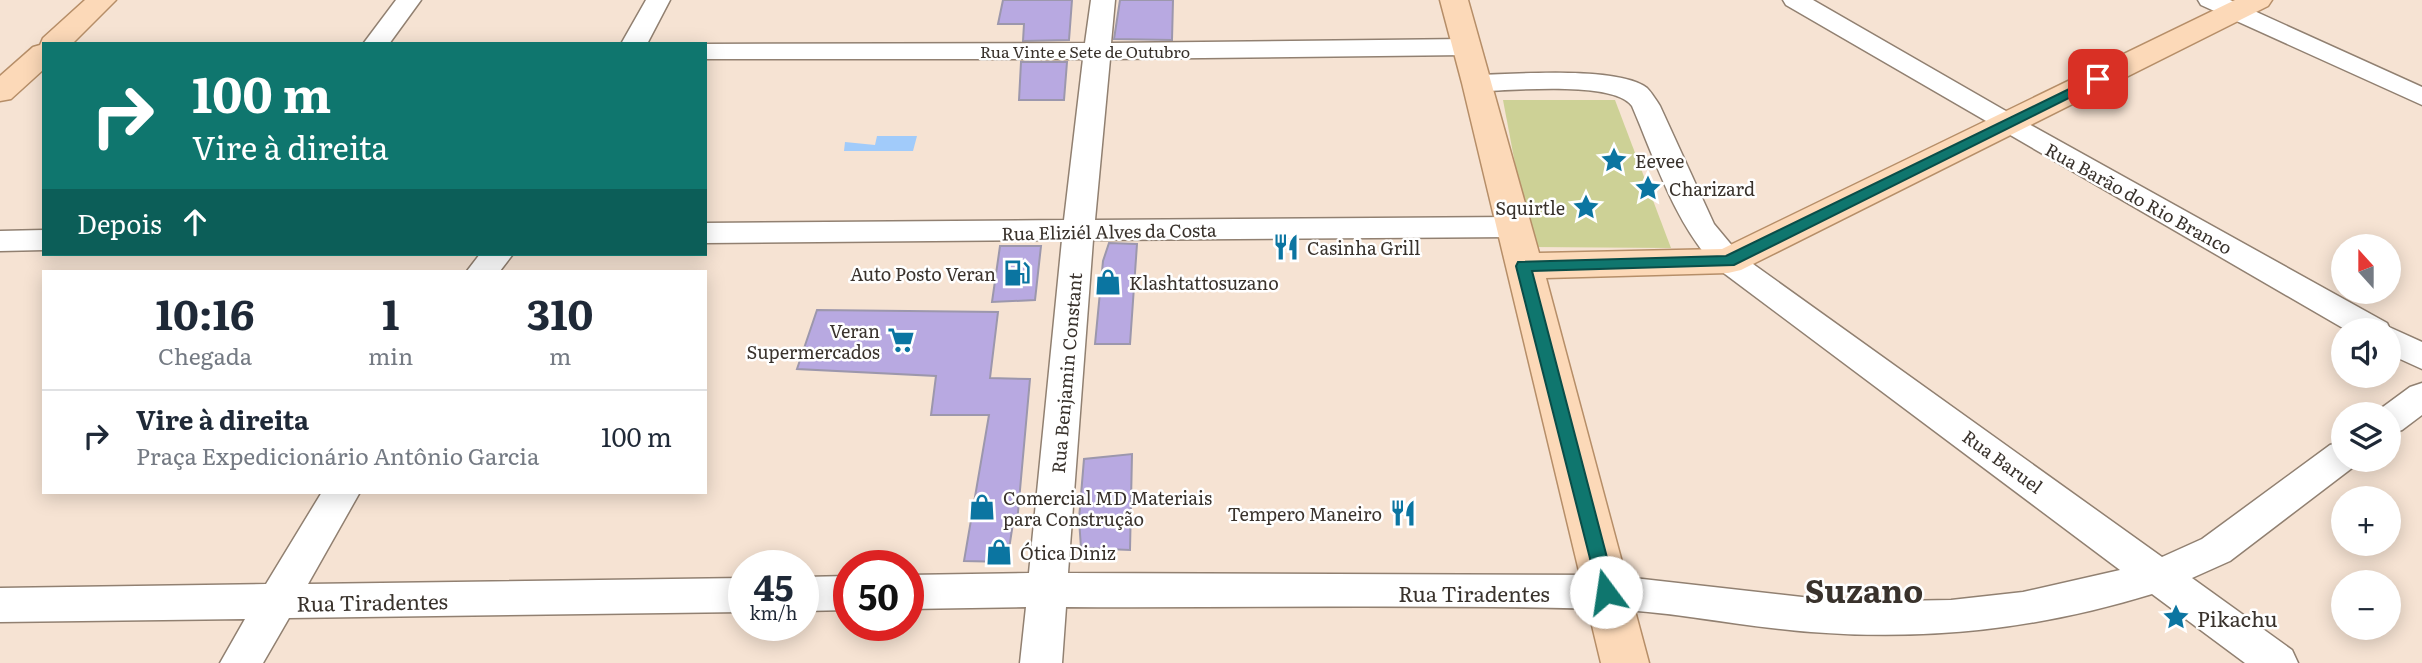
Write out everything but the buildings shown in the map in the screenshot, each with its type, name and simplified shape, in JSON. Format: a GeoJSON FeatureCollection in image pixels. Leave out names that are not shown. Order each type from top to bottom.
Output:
{"type":"FeatureCollection","features":[{"type":"Feature","properties":{"kind":"main road"},"geometry":{"type":"LineString","coordinates":[[56,42],[102,0]]}},
{"type":"Feature","properties":{"kind":"main road"},"geometry":{"type":"LineString","coordinates":[[1454,0],[1478,83],[1625,663]]}},
{"type":"Feature","properties":{"kind":"main road"},"geometry":{"type":"LineString","coordinates":[[1523,266],[1728,261],[2008,124],[2234,4]]}},
{"type":"Feature","properties":{"kind":"main road"},"geometry":{"type":"LineString","coordinates":[[0,92],[42,55]]}},
{"type":"Feature","properties":{"kind":"street"},"geometry":{"type":"LineString","coordinates":[[378,42],[410,0]]}},
{"type":"Feature","properties":{"kind":"street"},"geometry":{"type":"LineString","coordinates":[[635,42],[658,0]]}},
{"type":"Feature","properties":{"kind":"street","name":"Rua Benjamin Constant"},"geometry":{"type":"LineString","coordinates":[[1041,663],[1078,232],[1103,0]]}},
{"type":"Feature","properties":{"kind":"street","name":"Rua Barão do Rio Branco"},"geometry":{"type":"LineString","coordinates":[[1796,0],[2008,124],[2352,318]]}},
{"type":"Feature","properties":{"kind":"street"},"geometry":{"type":"LineString","coordinates":[[2234,4],[2422,97]]}},
{"type":"Feature","properties":{"kind":"street","name":"Rua Vinte e Sete de Outubro"},"geometry":{"type":"LineString","coordinates":[[707,51],[1466,47]]}},
{"type":"Feature","properties":{"kind":"street","name":"Rua Baruel"},"geometry":{"type":"LineString","coordinates":[[1478,83],[1612,85],[1636,93],[1646,106],[1699,225],[1728,261],[2277,663]]}},
{"type":"Feature","properties":{"kind":"street","name":"Rua Eliziél Alves da Costa"},"geometry":{"type":"LineString","coordinates":[[707,233],[1513,227]]}},
{"type":"Feature","properties":{"kind":"street"},"geometry":{"type":"LineString","coordinates":[[0,241],[42,240]]}},
{"type":"Feature","properties":{"kind":"street"},"geometry":{"type":"LineString","coordinates":[[484,270],[495,256]]}},
{"type":"Feature","properties":{"kind":"street"},"geometry":{"type":"LineString","coordinates":[[2401,346],[2422,357]]}},
{"type":"Feature","properties":{"kind":"street"},"geometry":{"type":"LineString","coordinates":[[2401,412],[2422,396]]}},
{"type":"Feature","properties":{"kind":"street","name":"Rua Tiradentes"},"geometry":{"type":"LineString","coordinates":[[924,592],[1606,592],[1811,615],[1951,617],[2023,609],[2093,595],[2160,575],[2216,550],[2331,464]]}},
{"type":"Feature","properties":{"kind":"street"},"geometry":{"type":"LineString","coordinates":[[241,663],[340,494]]}},
{"type":"Feature","properties":{"kind":"street","name":"Rua Tiradentes"},"geometry":{"type":"LineString","coordinates":[[0,605],[728,595]]}},
{"type":"Feature","properties":{"kind":"green space"},"geometry":{"type":"Polygon","coordinates":[[[1503,100],[1615,100],[1671,248],[1534,247],[1524,211],[1503,100]]]}},
{"type":"Feature","properties":{"kind":"water"},"geometry":{"type":"Polygon","coordinates":[[[877,136],[917,136],[913,151],[844,151],[845,142],[875,145],[877,136]]]}},
{"type":"Feature","properties":{"kind":"place","name":"Eevee"},"geometry":{"type":"Point","coordinates":[1614,160]}},
{"type":"Feature","properties":{"kind":"place","name":"Charizard"},"geometry":{"type":"Point","coordinates":[1648,188]}},
{"type":"Feature","properties":{"kind":"place","name":"Squirtle"},"geometry":{"type":"Point","coordinates":[1586,207]}},
{"type":"Feature","properties":{"kind":"place","name":"Casinha Grill"},"geometry":{"type":"Point","coordinates":[1286,247]}},
{"type":"Feature","properties":{"kind":"place","name":"Auto Posto Veran"},"geometry":{"type":"Point","coordinates":[1017,273]}},
{"type":"Feature","properties":{"kind":"place","name":"Klashtattosuzano"},"geometry":{"type":"Point","coordinates":[1108,282]}},
{"type":"Feature","properties":{"kind":"place","name":"Veran Supermercados"},"geometry":{"type":"Point","coordinates":[901,340]}},
{"type":"Feature","properties":{"kind":"place","name":"Comercial MD Materiais para Construção"},"geometry":{"type":"Point","coordinates":[982,507]}},
{"type":"Feature","properties":{"kind":"place","name":"Tempero Maneiro"},"geometry":{"type":"Point","coordinates":[1403,513]}},
{"type":"Feature","properties":{"kind":"place","name":"Ótica Diniz"},"geometry":{"type":"Point","coordinates":[999,552]}},
{"type":"Feature","properties":{"kind":"place","name":"Pikachu"},"geometry":{"type":"Point","coordinates":[2176,617]}},
{"type":"Feature","properties":{"kind":"district","name":"Suzano"},"geometry":{"type":"Point","coordinates":[1864,589]}},
{"type":"Feature","properties":{"kind":"route"},"geometry":{"type":"LineString","coordinates":[[1606,592],[1523,266],[1692,264],[1728,261],[2098,79]]}}]}
